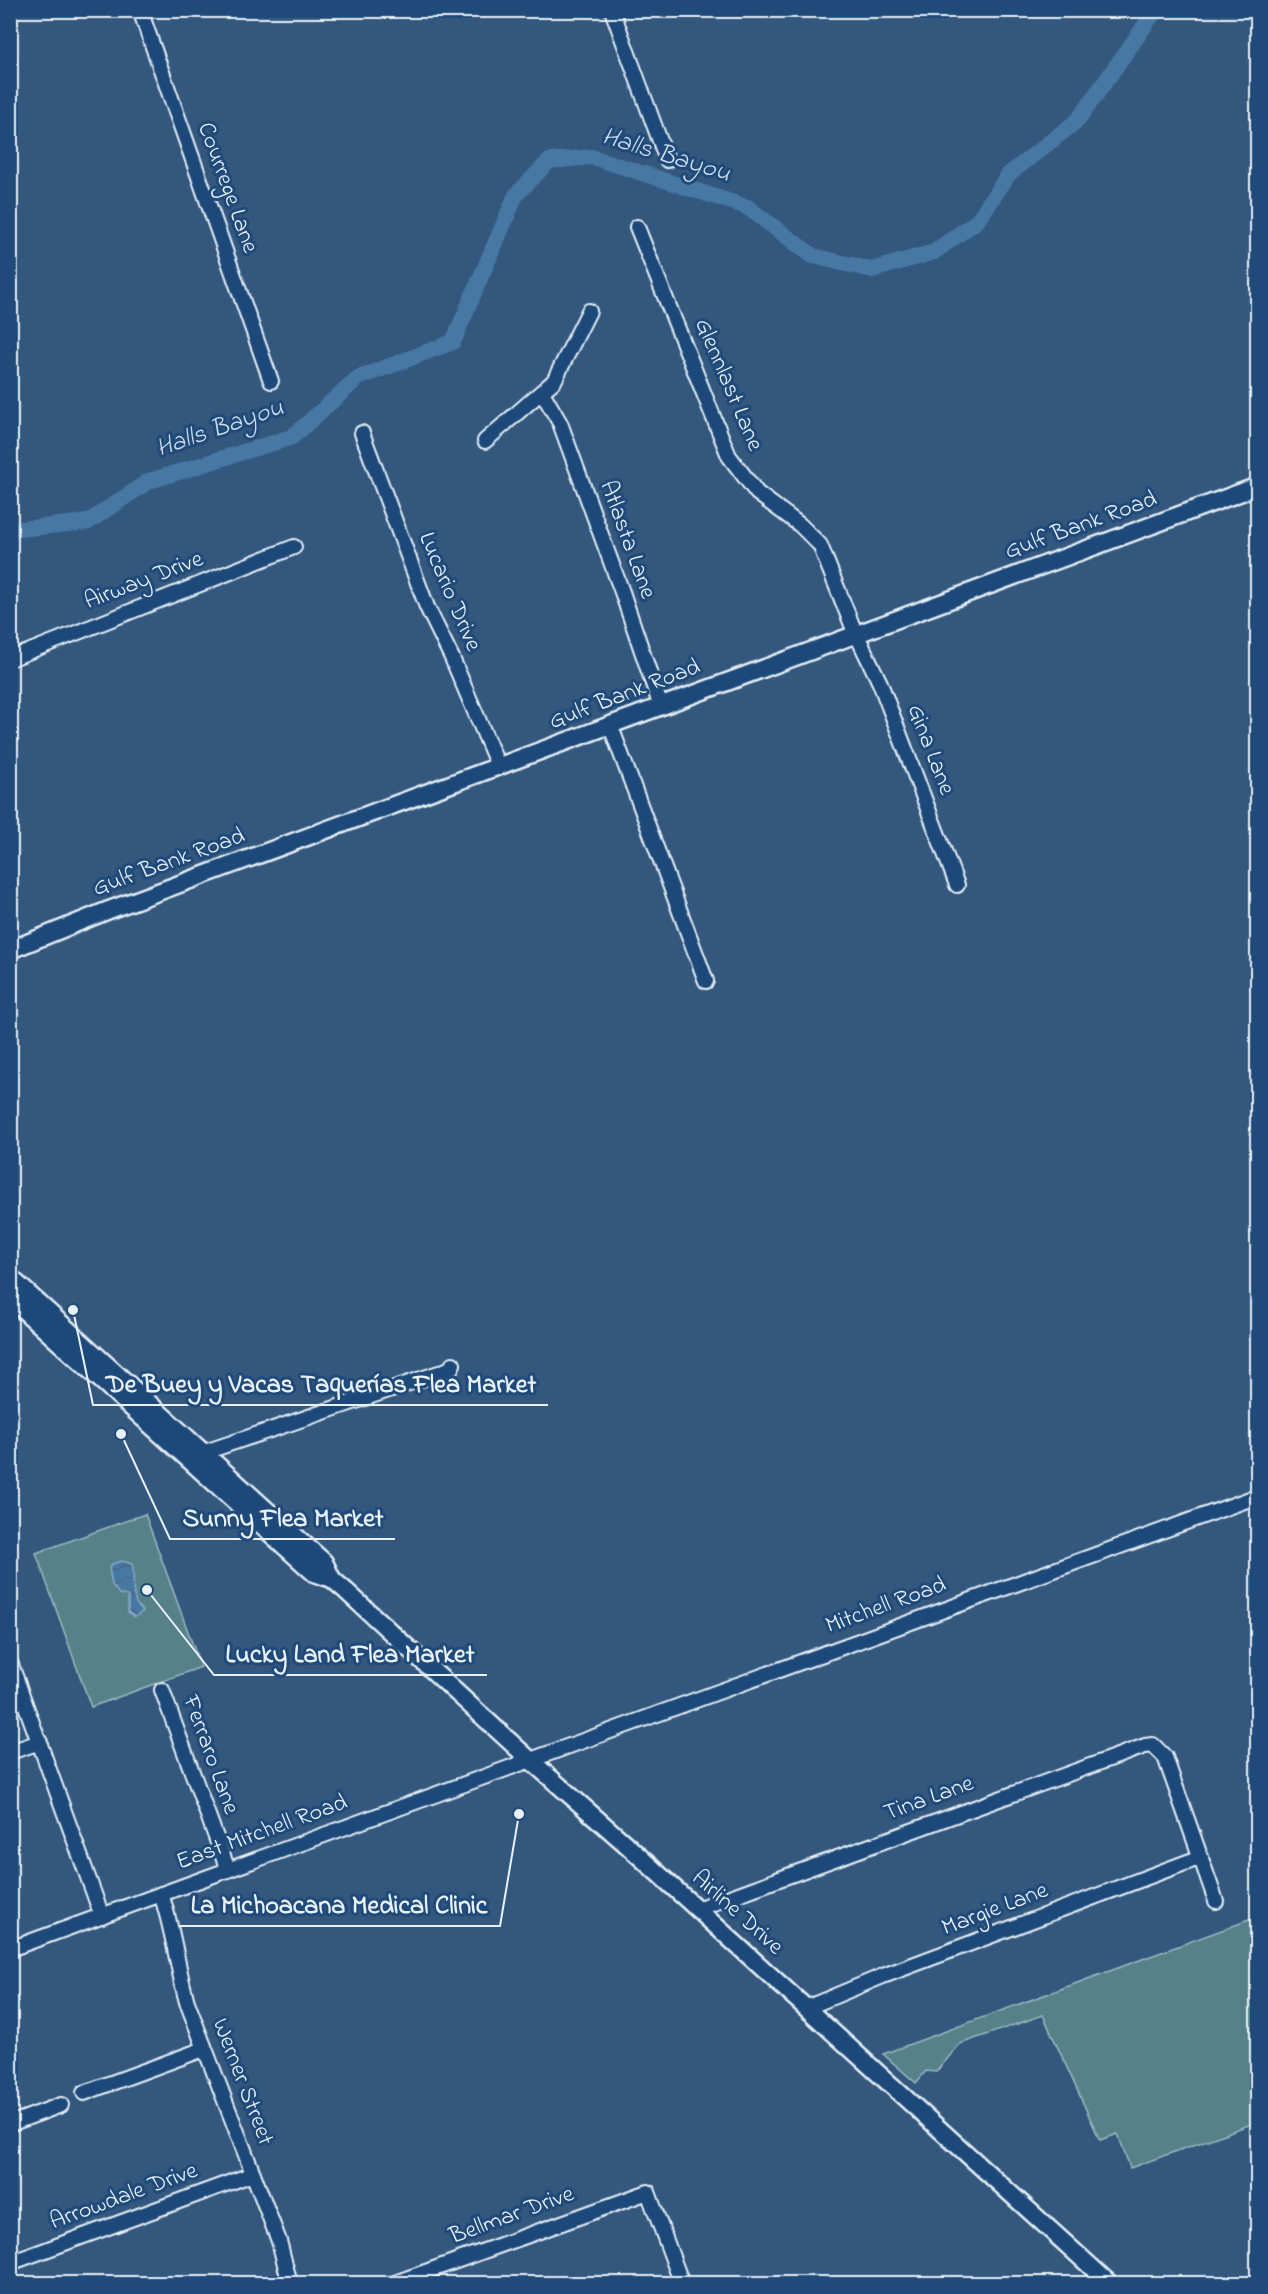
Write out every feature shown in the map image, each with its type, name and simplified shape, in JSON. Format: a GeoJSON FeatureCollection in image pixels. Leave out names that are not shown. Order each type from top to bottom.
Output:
{"type":"FeatureCollection","features":[{"type":"Feature","properties":{"kind":"main road","name":"Gulf Bank Road"},"geometry":{"type":"LineString","coordinates":[[10,950],[109,910],[499,768],[1257,486]]}},
{"type":"Feature","properties":{"kind":"main road","name":"Airline Drive"},"geometry":{"type":"LineString","coordinates":[[10,1277],[324,1562],[332,1579],[1110,2283]]}},
{"type":"Feature","properties":{"kind":"main road","name":"Airline Drive"},"geometry":{"type":"LineString","coordinates":[[10,1298],[314,1573],[332,1579]]}},
{"type":"Feature","properties":{"kind":"main road"},"geometry":{"type":"LineString","coordinates":[[204,1474],[205,1452]]}},
{"type":"Feature","properties":{"kind":"street","name":"Courrege Lane"},"geometry":{"type":"LineString","coordinates":[[140,10],[272,381]]}},
{"type":"Feature","properties":{"kind":"street"},"geometry":{"type":"LineString","coordinates":[[612,10],[667,160]]}},
{"type":"Feature","properties":{"kind":"street","name":"Glennlast Lane"},"geometry":{"type":"LineString","coordinates":[[637,227],[729,456],[757,493],[800,525],[820,545],[857,634]]}},
{"type":"Feature","properties":{"kind":"street"},"geometry":{"type":"LineString","coordinates":[[485,441],[554,381],[589,311]]}},
{"type":"Feature","properties":{"kind":"street","name":"Atlasta Lane"},"geometry":{"type":"LineString","coordinates":[[542,392],[560,423],[661,707]]}},
{"type":"Feature","properties":{"kind":"street","name":"Lucario Drive"},"geometry":{"type":"LineString","coordinates":[[362,432],[427,607],[453,658],[499,768]]}},
{"type":"Feature","properties":{"kind":"street","name":"Airway Drive"},"geometry":{"type":"LineString","coordinates":[[10,659],[294,547]]}},
{"type":"Feature","properties":{"kind":"street","name":"Gina Lane"},"geometry":{"type":"LineString","coordinates":[[857,634],[880,683],[957,885]]}},
{"type":"Feature","properties":{"kind":"street"},"geometry":{"type":"LineString","coordinates":[[612,726],[706,981]]}},
{"type":"Feature","properties":{"kind":"street"},"geometry":{"type":"LineString","coordinates":[[205,1452],[442,1372],[451,1368],[453,1364]]}},
{"type":"Feature","properties":{"kind":"street","name":"Mitchell Road"},"geometry":{"type":"LineString","coordinates":[[530,1760],[1257,1496]]}},
{"type":"Feature","properties":{"kind":"street"},"geometry":{"type":"LineString","coordinates":[[10,1662],[102,1916]]}},
{"type":"Feature","properties":{"kind":"street","name":"Ferraro Lane"},"geometry":{"type":"LineString","coordinates":[[162,1690],[228,1870]]}},
{"type":"Feature","properties":{"kind":"street"},"geometry":{"type":"LineString","coordinates":[[10,1752],[40,1742]]}},
{"type":"Feature","properties":{"kind":"street","name":"Tina Lane"},"geometry":{"type":"LineString","coordinates":[[697,1909],[1153,1745],[1165,1756],[1201,1857]]}},
{"type":"Feature","properties":{"kind":"street","name":"East Mitchell Road"},"geometry":{"type":"LineString","coordinates":[[10,1949],[530,1760]]}},
{"type":"Feature","properties":{"kind":"street"},"geometry":{"type":"LineString","coordinates":[[1201,1857],[1216,1900]]}},
{"type":"Feature","properties":{"kind":"street","name":"Margie Lane"},"geometry":{"type":"LineString","coordinates":[[806,2008],[883,1976],[1201,1857]]}},
{"type":"Feature","properties":{"kind":"street","name":"Werner Street"},"geometry":{"type":"LineString","coordinates":[[161,1894],[175,1942],[180,1979],[204,2049],[279,2241],[290,2283]]}},
{"type":"Feature","properties":{"kind":"street"},"geometry":{"type":"LineString","coordinates":[[84,2092],[204,2049]]}},
{"type":"Feature","properties":{"kind":"street"},"geometry":{"type":"LineString","coordinates":[[10,2124],[61,2105]]}},
{"type":"Feature","properties":{"kind":"street","name":"Arrowdale Drive"},"geometry":{"type":"LineString","coordinates":[[10,2263],[253,2174]]}},
{"type":"Feature","properties":{"kind":"street","name":"Bellmar Drive"},"geometry":{"type":"LineString","coordinates":[[392,2283],[648,2192],[682,2283]]}},
{"type":"Feature","properties":{"kind":"green space"},"geometry":{"type":"Polygon","coordinates":[[[145,1514],[201,1667],[91,1707],[36,1553],[145,1514]]]}},
{"type":"Feature","properties":{"kind":"green space"},"geometry":{"type":"Polygon","coordinates":[[[1257,1917],[1257,2122],[1130,2168],[1118,2134],[1100,2140],[1043,2015],[960,2044],[936,2072],[926,2071],[916,2083],[883,2054],[1257,1917]]]}},
{"type":"Feature","properties":{"kind":"water"},"geometry":{"type":"Polygon","coordinates":[[[122,1561],[132,1564],[134,1596],[138,1607],[143,1611],[135,1617],[128,1612],[128,1596],[119,1594],[112,1585],[109,1568],[112,1564],[122,1561]]]}},
{"type":"Feature","properties":{"kind":"waterway","name":"Halls Bayou"},"geometry":{"type":"LineString","coordinates":[[10,530],[88,522],[149,481],[292,437],[358,378],[453,342],[516,195],[549,161],[592,157],[747,207],[813,256],[872,270],[934,252],[977,221],[1009,174],[1078,120],[1156,10]]}},
{"type":"Feature","properties":{"kind":"place","name":"De Buey y Vacas Taquerías Flea Market"},"geometry":{"type":"Point","coordinates":[73,1310]}},
{"type":"Feature","properties":{"kind":"place","name":"Sunny Flea Market"},"geometry":{"type":"Point","coordinates":[121,1434]}},
{"type":"Feature","properties":{"kind":"place","name":"Lucky Land Flea Market"},"geometry":{"type":"Point","coordinates":[147,1590]}},
{"type":"Feature","properties":{"kind":"place","name":"La Michoacana Medical Clinic"},"geometry":{"type":"Point","coordinates":[519,1814]}}]}
